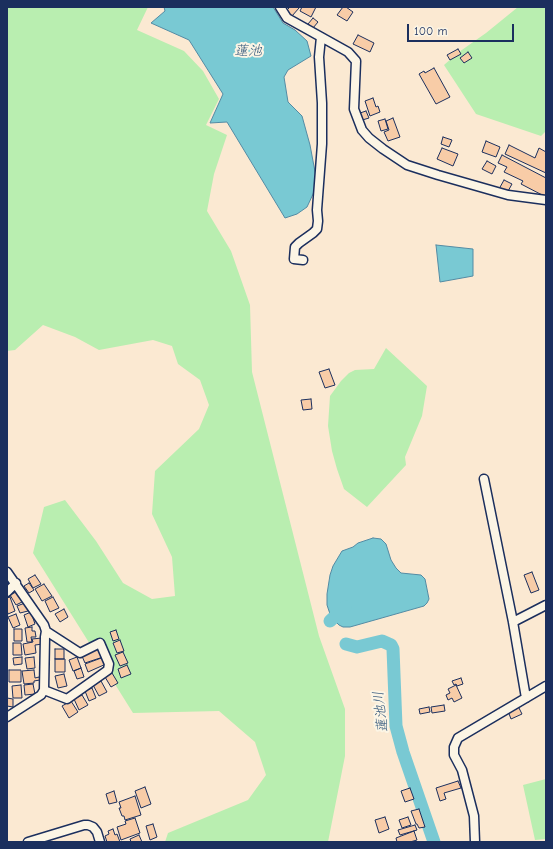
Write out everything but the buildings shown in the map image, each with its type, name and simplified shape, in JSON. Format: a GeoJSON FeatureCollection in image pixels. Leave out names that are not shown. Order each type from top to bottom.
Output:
{"type":"FeatureCollection","features":[{"type":"Feature","properties":{"kind":"street"},"geometry":{"type":"LineString","coordinates":[[280,7],[287,18],[348,52],[356,61],[354,109],[362,130],[383,150],[407,165],[438,175],[508,195],[546,200]]}},
{"type":"Feature","properties":{"kind":"street"},"geometry":{"type":"LineString","coordinates":[[303,260],[294,259],[296,247],[317,229],[318,221],[317,210],[322,144],[322,103],[319,57],[321,37]]}},
{"type":"Feature","properties":{"kind":"street"},"geometry":{"type":"LineString","coordinates":[[484,479],[513,622],[526,698]]}},
{"type":"Feature","properties":{"kind":"street"},"geometry":{"type":"LineString","coordinates":[[7,572],[44,625],[46,631],[44,690],[42,694],[7,717]]}},
{"type":"Feature","properties":{"kind":"street"},"geometry":{"type":"LineString","coordinates":[[7,592],[16,583]]}},
{"type":"Feature","properties":{"kind":"street"},"geometry":{"type":"LineString","coordinates":[[513,622],[546,605]]}},
{"type":"Feature","properties":{"kind":"street"},"geometry":{"type":"LineString","coordinates":[[44,690],[66,699],[108,670],[109,664],[100,643],[80,652],[46,631]]}},
{"type":"Feature","properties":{"kind":"street"},"geometry":{"type":"LineString","coordinates":[[475,842],[474,816],[462,770],[454,755],[454,747],[458,738],[546,686]]}},
{"type":"Feature","properties":{"kind":"street"},"geometry":{"type":"LineString","coordinates":[[28,842],[84,825],[93,827],[97,832],[100,842]]}},
{"type":"Feature","properties":{"kind":"green space"},"geometry":{"type":"Polygon","coordinates":[[[7,7],[148,7],[137,30],[184,51],[203,71],[219,99],[206,125],[227,135],[214,174],[207,211],[231,251],[250,305],[252,372],[319,636],[345,709],[345,756],[328,842],[165,842],[168,833],[248,800],[266,775],[255,742],[219,711],[133,713],[33,553],[44,507],[65,500],[96,541],[123,583],[152,599],[175,596],[172,557],[152,514],[155,471],[199,429],[209,405],[200,380],[178,364],[172,346],[153,340],[99,350],[75,337],[43,325],[15,350],[7,351],[7,7]]]}},
{"type":"Feature","properties":{"kind":"green space"},"geometry":{"type":"Polygon","coordinates":[[[518,7],[546,7],[546,131],[541,136],[476,114],[444,65],[518,7]]]}},
{"type":"Feature","properties":{"kind":"green space"},"geometry":{"type":"Polygon","coordinates":[[[386,348],[427,386],[422,416],[405,457],[406,465],[367,507],[344,489],[337,469],[332,451],[328,426],[330,396],[349,373],[355,370],[374,369],[386,348]]]}},
{"type":"Feature","properties":{"kind":"green space"},"geometry":{"type":"Polygon","coordinates":[[[546,779],[546,839],[535,840],[523,785],[546,779]]]}},
{"type":"Feature","properties":{"kind":"water","name":"蓮池"},"geometry":{"type":"Polygon","coordinates":[[[164,7],[273,7],[283,23],[295,30],[307,41],[311,56],[288,70],[284,77],[288,102],[302,116],[310,145],[316,177],[314,192],[307,207],[297,214],[285,218],[227,122],[210,123],[223,94],[189,40],[151,23],[165,11],[164,7]]]}},
{"type":"Feature","properties":{"kind":"water"},"geometry":{"type":"Polygon","coordinates":[[[436,245],[473,249],[473,276],[440,282],[436,245]]]}},
{"type":"Feature","properties":{"kind":"water"},"geometry":{"type":"Polygon","coordinates":[[[373,538],[381,539],[386,544],[391,560],[401,573],[421,575],[425,579],[429,599],[424,606],[350,627],[343,627],[331,617],[327,605],[327,594],[333,566],[342,551],[373,538]]]}},
{"type":"Feature","properties":{"kind":"waterway","name":"蓮池川"},"geometry":{"type":"LineString","coordinates":[[330,621],[345,607]]}},
{"type":"Feature","properties":{"kind":"waterway","name":"蓮池川"},"geometry":{"type":"LineString","coordinates":[[346,644],[357,647],[382,641],[391,645],[393,649],[396,726],[403,752],[434,842]]}}]}
